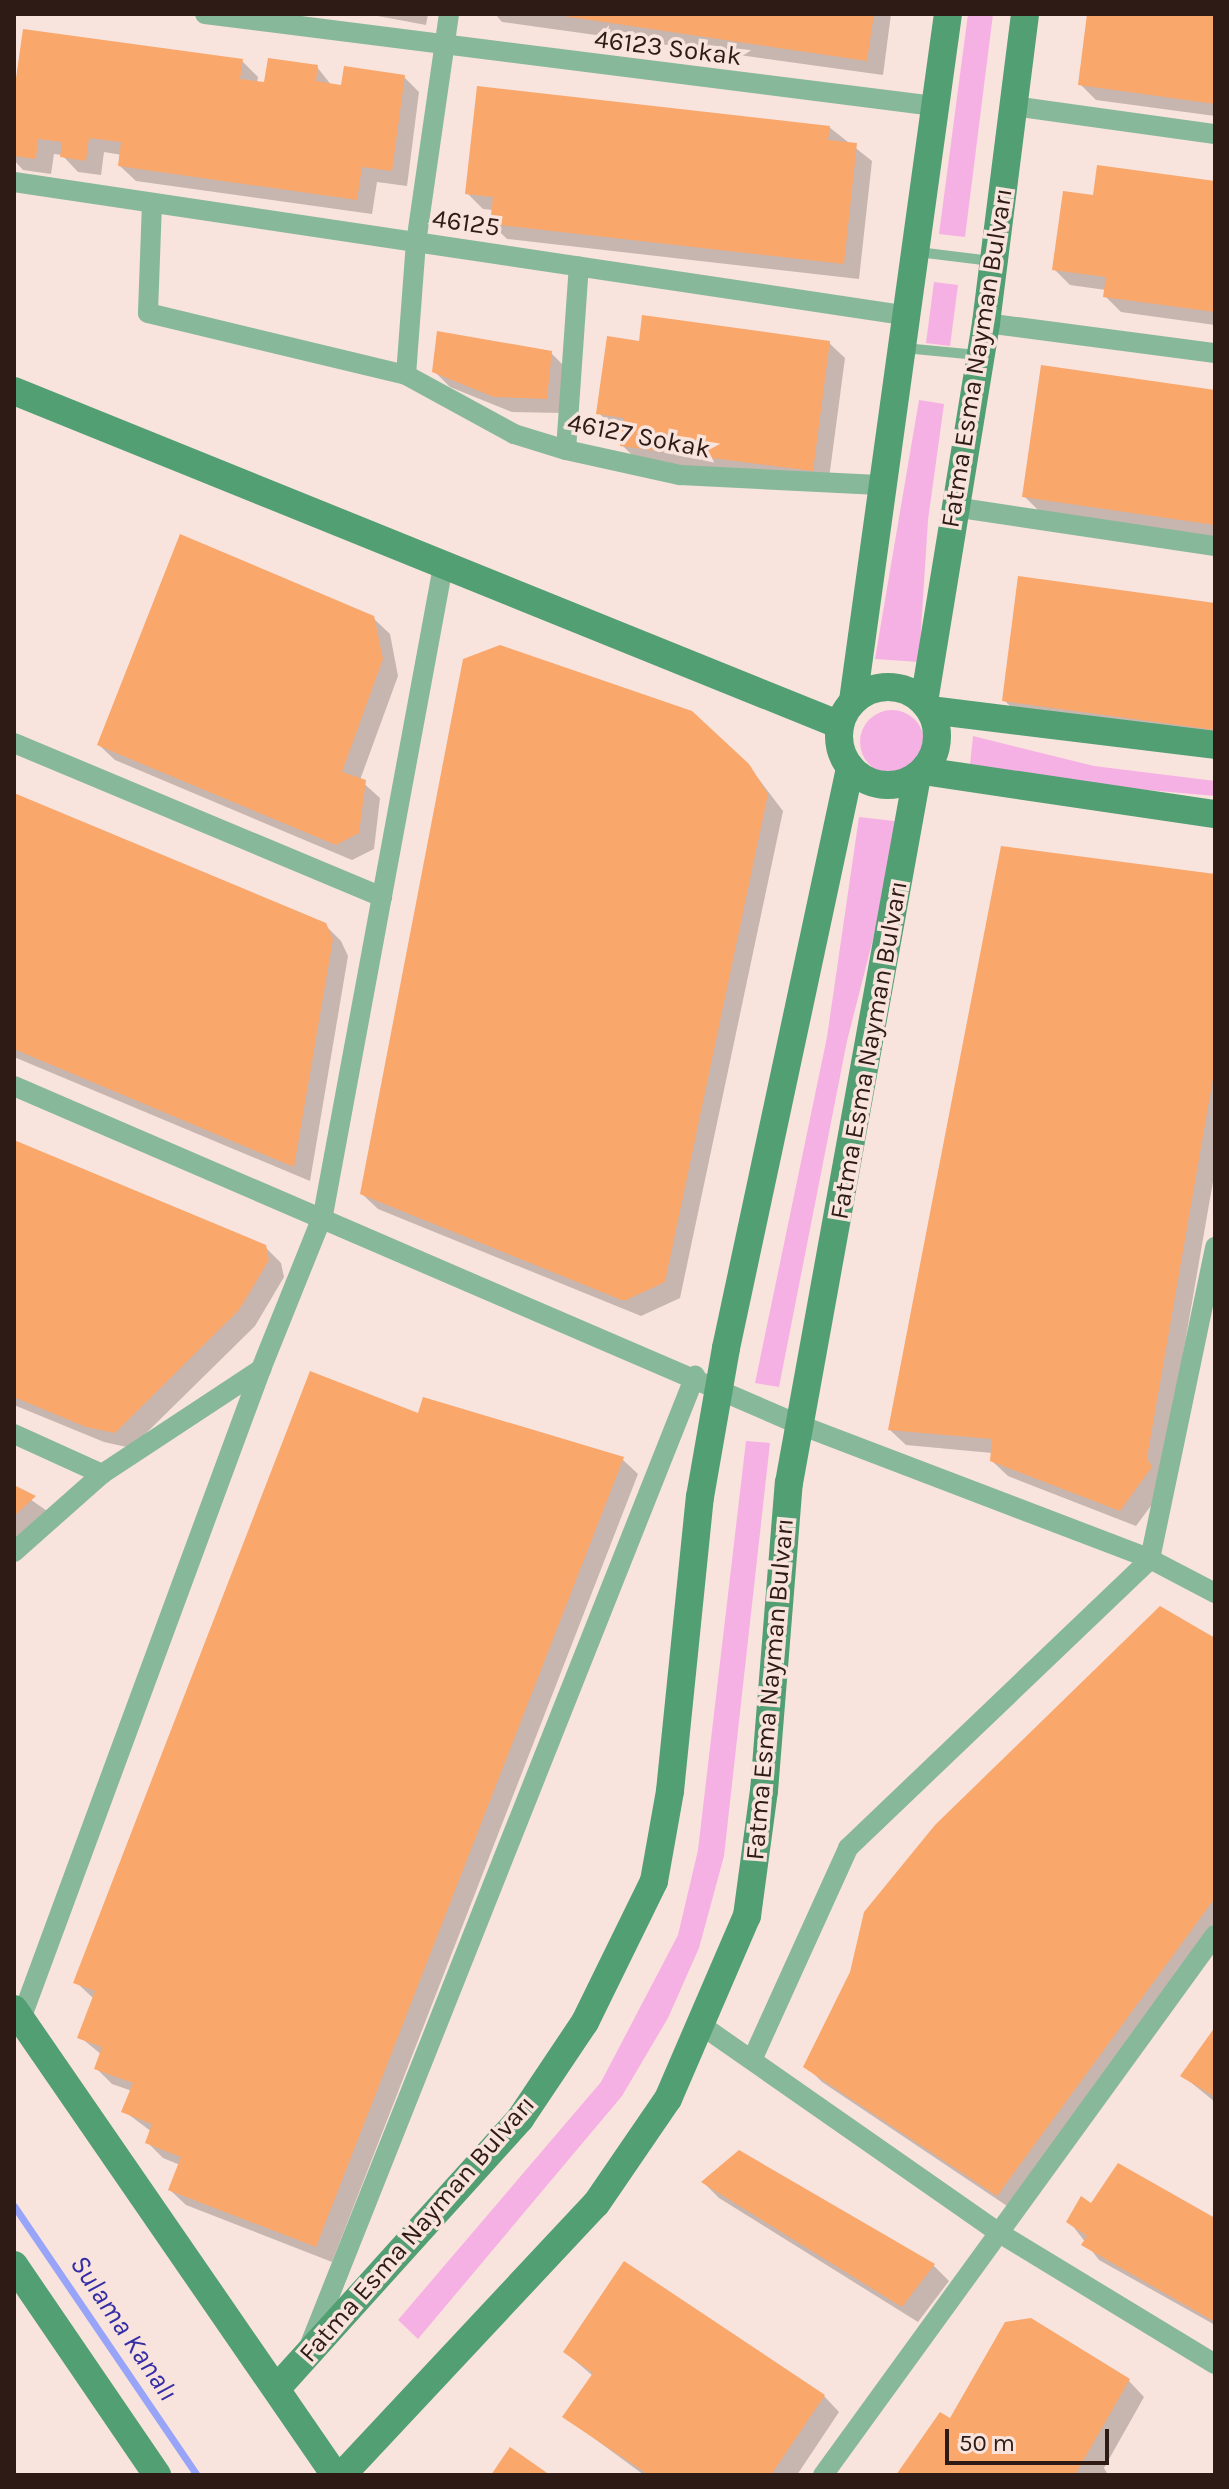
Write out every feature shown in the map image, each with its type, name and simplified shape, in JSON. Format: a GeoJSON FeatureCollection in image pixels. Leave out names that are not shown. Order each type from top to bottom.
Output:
{"type":"FeatureCollection","features":[{"type":"Feature","properties":{"kind":"street","name":"46123 Sokak"},"geometry":{"type":"LineString","coordinates":[[205,14],[445,47],[934,106]]}},
{"type":"Feature","properties":{"kind":"street"},"geometry":{"type":"LineString","coordinates":[[406,375],[416,242],[449,14]]}},
{"type":"Feature","properties":{"kind":"street"},"geometry":{"type":"LineString","coordinates":[[948,14],[934,106],[910,316],[879,485],[869,604],[839,740],[850,768],[875,783],[889,785],[920,773],[1215,814]]}},
{"type":"Feature","properties":{"kind":"street","name":"Fatma Esma Nayman Bulvarı"},"geometry":{"type":"LineString","coordinates":[[927,706],[954,507],[986,323],[1025,14]]}},
{"type":"Feature","properties":{"kind":"street"},"geometry":{"type":"LineString","coordinates":[[1013,106],[1215,134]]}},
{"type":"Feature","properties":{"kind":"street","name":"46125"},"geometry":{"type":"LineString","coordinates":[[14,182],[910,316]]}},
{"type":"Feature","properties":{"kind":"street","name":"46127 Sokak"},"geometry":{"type":"LineString","coordinates":[[152,203],[148,313],[406,375],[514,434],[566,450],[680,475],[879,485]]}},
{"type":"Feature","properties":{"kind":"street"},"geometry":{"type":"LineString","coordinates":[[566,450],[579,266]]}},
{"type":"Feature","properties":{"kind":"street"},"geometry":{"type":"LineString","coordinates":[[986,323],[1215,353]]}},
{"type":"Feature","properties":{"kind":"street"},"geometry":{"type":"LineString","coordinates":[[14,391],[443,566],[846,713]]}},
{"type":"Feature","properties":{"kind":"street"},"geometry":{"type":"LineString","coordinates":[[954,507],[1215,546]]}},
{"type":"Feature","properties":{"kind":"street"},"geometry":{"type":"LineString","coordinates":[[335,2475],[17,2014],[261,1369],[323,1215],[443,566]]}},
{"type":"Feature","properties":{"kind":"street"},"geometry":{"type":"LineString","coordinates":[[846,713],[866,692],[897,687],[927,706],[1215,745]]}},
{"type":"Feature","properties":{"kind":"street"},"geometry":{"type":"LineString","coordinates":[[920,773],[937,741],[927,706]]}},
{"type":"Feature","properties":{"kind":"street"},"geometry":{"type":"LineString","coordinates":[[14,743],[382,897]]}},
{"type":"Feature","properties":{"kind":"street","name":"Fatma Esma Nayman Bulvarı"},"geometry":{"type":"LineString","coordinates":[[277,2388],[520,2119],[585,2022],[654,1881],[670,1791],[700,1497],[708,1381],[850,768]]}},
{"type":"Feature","properties":{"kind":"street","name":"Fatma Esma Nayman Bulvarı"},"geometry":{"type":"LineString","coordinates":[[342,2475],[596,2204],[668,2099],[704,2027],[747,1916],[764,1791],[789,1483],[920,773]]}},
{"type":"Feature","properties":{"kind":"street"},"geometry":{"type":"LineString","coordinates":[[14,1086],[708,1381],[800,1425],[1150,1559],[1215,1593]]}},
{"type":"Feature","properties":{"kind":"street"},"geometry":{"type":"LineString","coordinates":[[752,2060],[848,1848],[1150,1559],[1215,1247]]}},
{"type":"Feature","properties":{"kind":"street"},"geometry":{"type":"LineString","coordinates":[[14,1552],[102,1474],[261,1369]]}},
{"type":"Feature","properties":{"kind":"street"},"geometry":{"type":"LineString","coordinates":[[307,2354],[708,1381]]}},
{"type":"Feature","properties":{"kind":"street"},"geometry":{"type":"LineString","coordinates":[[14,1434],[102,1474]]}},
{"type":"Feature","properties":{"kind":"street"},"geometry":{"type":"LineString","coordinates":[[823,2475],[1001,2234],[1215,1935]]}},
{"type":"Feature","properties":{"kind":"street"},"geometry":{"type":"LineString","coordinates":[[704,2027],[1001,2234],[1215,2364]]}},
{"type":"Feature","properties":{"kind":"street"},"geometry":{"type":"LineString","coordinates":[[14,2265],[157,2475]]}},
{"type":"Feature","properties":{"kind":"lane"},"geometry":{"type":"LineString","coordinates":[[918,252],[993,262]]}},
{"type":"Feature","properties":{"kind":"lane"},"geometry":{"type":"LineString","coordinates":[[904,348],[980,355]]}},
{"type":"Feature","properties":{"kind":"shaded area"},"geometry":{"type":"Polygon","coordinates":[[[968,14],[993,14],[965,237],[939,234],[968,14]]]}},
{"type":"Feature","properties":{"kind":"shaded area"},"geometry":{"type":"Polygon","coordinates":[[[934,282],[958,285],[950,346],[926,343],[934,282]]]}},
{"type":"Feature","properties":{"kind":"shaded area"},"geometry":{"type":"Polygon","coordinates":[[[919,400],[944,404],[928,520],[919,662],[875,659],[919,400]]]}},
{"type":"Feature","properties":{"kind":"shaded area"},"geometry":{"type":"Polygon","coordinates":[[[886,710],[898,710],[915,719],[922,730],[922,754],[915,765],[898,774],[886,774],[874,769],[865,760],[860,748],[860,736],[865,724],[874,715],[886,710]]]}},
{"type":"Feature","properties":{"kind":"shaded area"},"geometry":{"type":"Polygon","coordinates":[[[973,736],[1094,766],[1215,781],[1215,796],[969,774],[973,736]]]}},
{"type":"Feature","properties":{"kind":"shaded area"},"geometry":{"type":"Polygon","coordinates":[[[859,817],[903,822],[847,1041],[779,1387],[755,1383],[827,1037],[859,817]]]}},
{"type":"Feature","properties":{"kind":"shaded area"},"geometry":{"type":"Polygon","coordinates":[[[746,1441],[770,1443],[724,1856],[699,1948],[668,2018],[622,2096],[418,2339],[398,2320],[601,2082],[678,1935],[698,1850],[746,1441]]]}},
{"type":"Feature","properties":{"kind":"building"},"geometry":{"type":"Polygon","coordinates":[[[550,14],[874,14],[867,61],[550,14]]]}},
{"type":"Feature","properties":{"kind":"building"},"geometry":{"type":"Polygon","coordinates":[[[1087,14],[1215,14],[1215,104],[1078,85],[1087,14]]]}},
{"type":"Feature","properties":{"kind":"building"},"geometry":{"type":"Polygon","coordinates":[[[23,29],[243,59],[240,79],[264,82],[268,58],[318,65],[316,81],[341,85],[344,66],[405,75],[392,171],[362,167],[357,200],[118,166],[121,142],[89,138],[86,161],[60,157],[62,142],[38,139],[36,159],[14,156],[14,92],[23,29]]]}},
{"type":"Feature","properties":{"kind":"building"},"geometry":{"type":"Polygon","coordinates":[[[477,86],[830,126],[828,140],[857,143],[844,264],[490,224],[493,197],[465,194],[477,86]]]}},
{"type":"Feature","properties":{"kind":"building"},"geometry":{"type":"Polygon","coordinates":[[[1097,165],[1215,181],[1215,312],[1103,297],[1106,277],[1052,270],[1063,191],[1093,195],[1097,165]]]}},
{"type":"Feature","properties":{"kind":"building"},"geometry":{"type":"Polygon","coordinates":[[[642,315],[830,341],[813,471],[620,446],[624,418],[596,414],[607,336],[639,341],[642,315]]]}},
{"type":"Feature","properties":{"kind":"building"},"geometry":{"type":"Polygon","coordinates":[[[437,331],[552,351],[547,399],[494,397],[432,372],[437,331]]]}},
{"type":"Feature","properties":{"kind":"building"},"geometry":{"type":"Polygon","coordinates":[[[1041,365],[1215,390],[1215,525],[1022,497],[1041,365]]]}},
{"type":"Feature","properties":{"kind":"building"},"geometry":{"type":"Polygon","coordinates":[[[180,534],[374,616],[383,659],[342,772],[366,780],[359,833],[336,845],[97,745],[180,534]]]}},
{"type":"Feature","properties":{"kind":"building"},"geometry":{"type":"Polygon","coordinates":[[[1018,576],[1215,603],[1215,730],[1002,701],[1018,576]]]}},
{"type":"Feature","properties":{"kind":"building"},"geometry":{"type":"Polygon","coordinates":[[[500,645],[692,711],[749,764],[768,794],[665,1282],[624,1301],[360,1194],[463,659],[500,645]]]}},
{"type":"Feature","properties":{"kind":"building"},"geometry":{"type":"Polygon","coordinates":[[[14,793],[326,923],[333,939],[294,1167],[14,1049],[14,793]]]}},
{"type":"Feature","properties":{"kind":"building"},"geometry":{"type":"Polygon","coordinates":[[[1001,846],[1215,874],[1215,1067],[1147,1458],[1152,1467],[1120,1511],[990,1461],[992,1439],[888,1430],[1001,846]]]}},
{"type":"Feature","properties":{"kind":"building"},"geometry":{"type":"Polygon","coordinates":[[[14,1140],[266,1245],[269,1260],[239,1310],[115,1433],[86,1427],[14,1397],[14,1140]]]}},
{"type":"Feature","properties":{"kind":"building"},"geometry":{"type":"Polygon","coordinates":[[[310,1371],[418,1413],[423,1397],[624,1457],[316,2247],[168,2190],[181,2157],[145,2143],[152,2124],[121,2112],[133,2083],[94,2069],[102,2047],[77,2038],[95,1991],[73,1983],[310,1371]]]}},
{"type":"Feature","properties":{"kind":"building"},"geometry":{"type":"Polygon","coordinates":[[[14,1485],[36,1496],[14,1516],[14,1485]]]}},
{"type":"Feature","properties":{"kind":"building"},"geometry":{"type":"Polygon","coordinates":[[[1160,1606],[1215,1638],[1215,1898],[997,2196],[803,2067],[850,1972],[864,1912],[935,1825],[1160,1606]]]}},
{"type":"Feature","properties":{"kind":"building"},"geometry":{"type":"Polygon","coordinates":[[[1215,2027],[1215,2097],[1180,2076],[1215,2027]]]}},
{"type":"Feature","properties":{"kind":"building"},"geometry":{"type":"Polygon","coordinates":[[[739,2150],[935,2264],[902,2307],[701,2182],[739,2150]]]}},
{"type":"Feature","properties":{"kind":"building"},"geometry":{"type":"Polygon","coordinates":[[[1118,2163],[1215,2218],[1215,2322],[1081,2245],[1087,2236],[1066,2222],[1081,2196],[1091,2203],[1118,2163]]]}},
{"type":"Feature","properties":{"kind":"building"},"geometry":{"type":"Polygon","coordinates":[[[624,2261],[825,2395],[771,2475],[649,2475],[562,2417],[593,2373],[563,2352],[624,2261]]]}},
{"type":"Feature","properties":{"kind":"building"},"geometry":{"type":"Polygon","coordinates":[[[1031,2318],[1130,2379],[1075,2475],[896,2475],[940,2412],[950,2418],[1005,2322],[1031,2318]]]}},
{"type":"Feature","properties":{"kind":"building"},"geometry":{"type":"Polygon","coordinates":[[[510,2447],[550,2475],[491,2475],[510,2447]]]}},
{"type":"Feature","properties":{"kind":"waterway","name":"Sulama Kanalı"},"geometry":{"type":"LineString","coordinates":[[14,2206],[197,2475]]}}]}
